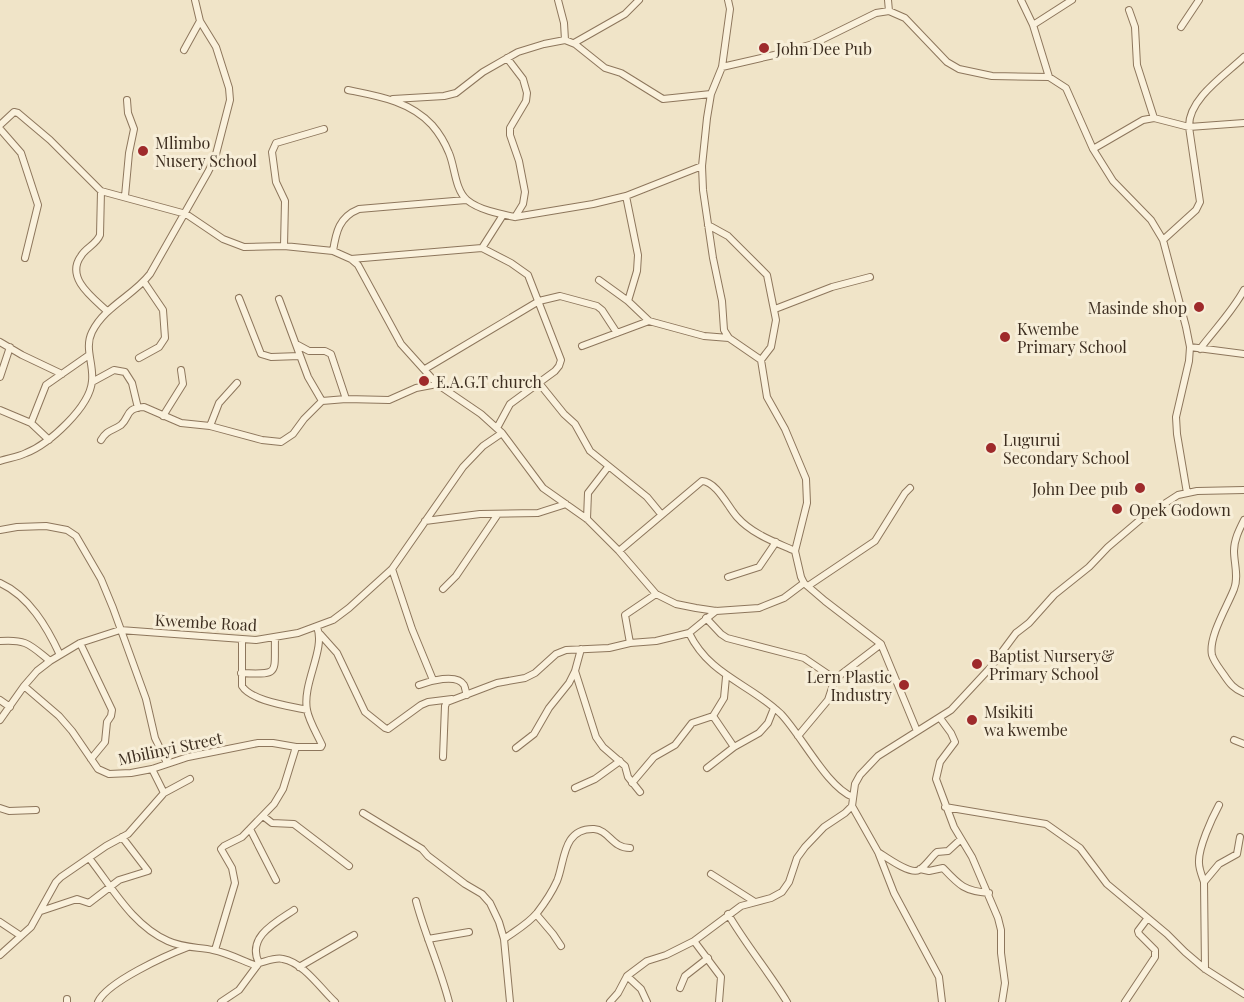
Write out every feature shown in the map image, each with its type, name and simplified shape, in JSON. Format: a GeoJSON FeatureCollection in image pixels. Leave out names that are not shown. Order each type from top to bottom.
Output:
{"type":"FeatureCollection","features":[{"type":"Feature","properties":{"kind":"street"},"geometry":{"type":"LineString","coordinates":[[0,460],[27,453],[49,440],[84,403],[93,382],[88,343],[91,334],[107,311],[144,282],[186,214],[215,158],[230,100],[227,79],[216,46],[200,21],[195,0]]}},
{"type":"Feature","properties":{"kind":"street"},"geometry":{"type":"LineString","coordinates":[[558,0],[564,23],[565,40]]}},
{"type":"Feature","properties":{"kind":"street"},"geometry":{"type":"LineString","coordinates":[[574,43],[625,14],[639,0]]}},
{"type":"Feature","properties":{"kind":"street"},"geometry":{"type":"LineString","coordinates":[[728,0],[730,9],[722,67],[711,94],[702,166],[708,225],[721,292],[724,330],[729,338],[761,360],[767,397],[799,462],[808,489],[804,520],[795,551],[797,566],[806,584],[881,644],[917,731]]}},
{"type":"Feature","properties":{"kind":"street"},"geometry":{"type":"LineString","coordinates":[[888,0],[889,11]]}},
{"type":"Feature","properties":{"kind":"street"},"geometry":{"type":"LineString","coordinates":[[1021,0],[1033,25],[1049,77]]}},
{"type":"Feature","properties":{"kind":"street"},"geometry":{"type":"LineString","coordinates":[[1033,25],[1072,0]]}},
{"type":"Feature","properties":{"kind":"street"},"geometry":{"type":"LineString","coordinates":[[1181,27],[1199,0]]}},
{"type":"Feature","properties":{"kind":"street"},"geometry":{"type":"LineString","coordinates":[[1129,10],[1136,34],[1137,65],[1154,118]]}},
{"type":"Feature","properties":{"kind":"street"},"geometry":{"type":"LineString","coordinates":[[722,67],[813,44],[876,13],[889,11],[904,18],[947,62],[959,69],[992,76],[1049,77],[1066,88],[1093,149],[1113,180],[1150,220],[1163,240],[1190,347],[1176,417],[1187,493]]}},
{"type":"Feature","properties":{"kind":"street"},"geometry":{"type":"LineString","coordinates":[[184,50],[200,21]]}},
{"type":"Feature","properties":{"kind":"street"},"geometry":{"type":"LineString","coordinates":[[348,90],[392,99],[444,96],[456,93],[483,72],[518,52],[565,40],[574,43],[605,68],[621,73],[663,99],[711,94]]}},
{"type":"Feature","properties":{"kind":"street"},"geometry":{"type":"LineString","coordinates":[[1163,240],[1196,210],[1200,202],[1189,127],[1191,113],[1198,100],[1244,57]]}},
{"type":"Feature","properties":{"kind":"street"},"geometry":{"type":"LineString","coordinates":[[507,58],[523,79],[527,93],[526,101],[510,128],[525,192],[523,204],[515,217]]}},
{"type":"Feature","properties":{"kind":"street"},"geometry":{"type":"LineString","coordinates":[[392,99],[431,124],[440,136],[449,153],[461,192],[466,200]]}},
{"type":"Feature","properties":{"kind":"street"},"geometry":{"type":"LineString","coordinates":[[125,196],[134,129],[128,113],[127,100]]}},
{"type":"Feature","properties":{"kind":"street"},"geometry":{"type":"LineString","coordinates":[[25,258],[38,205],[21,153],[0,127],[14,112],[50,140],[101,191],[186,214],[223,239],[244,247],[284,246],[333,251],[351,259],[364,274],[401,344],[437,384],[481,414],[499,431],[537,482],[586,519],[619,551],[656,594],[676,604],[716,610],[759,608],[784,598],[875,541],[910,488]]}},
{"type":"Feature","properties":{"kind":"street"},"geometry":{"type":"LineString","coordinates":[[1093,149],[1134,125],[1154,118],[1189,127],[1244,123]]}},
{"type":"Feature","properties":{"kind":"street"},"geometry":{"type":"LineString","coordinates":[[284,246],[285,201],[276,182],[273,147],[276,143],[324,129]]}},
{"type":"Feature","properties":{"kind":"street"},"geometry":{"type":"LineString","coordinates":[[333,251],[336,230],[350,213],[358,209],[466,200],[502,215],[515,217],[626,196],[702,166]]}},
{"type":"Feature","properties":{"kind":"street"},"geometry":{"type":"LineString","coordinates":[[101,191],[100,235],[98,240],[81,255],[76,271],[85,290],[107,311]]}},
{"type":"Feature","properties":{"kind":"street"},"geometry":{"type":"LineString","coordinates":[[626,196],[638,255],[628,301]]}},
{"type":"Feature","properties":{"kind":"street"},"geometry":{"type":"LineString","coordinates":[[482,248],[502,215]]}},
{"type":"Feature","properties":{"kind":"street"},"geometry":{"type":"LineString","coordinates":[[708,225],[728,236],[767,275],[776,320],[771,347],[761,360]]}},
{"type":"Feature","properties":{"kind":"street"},"geometry":{"type":"LineString","coordinates":[[351,259],[482,248],[528,275],[561,360],[555,371],[510,404],[499,431]]}},
{"type":"Feature","properties":{"kind":"street"},"geometry":{"type":"LineString","coordinates":[[775,309],[832,287],[870,277]]}},
{"type":"Feature","properties":{"kind":"street"},"geometry":{"type":"LineString","coordinates":[[599,280],[628,301],[649,321],[704,336],[729,338]]}},
{"type":"Feature","properties":{"kind":"street"},"geometry":{"type":"LineString","coordinates":[[139,358],[159,347],[165,338],[163,310],[144,282]]}},
{"type":"Feature","properties":{"kind":"street"},"geometry":{"type":"LineString","coordinates":[[1200,349],[1230,314],[1244,290]]}},
{"type":"Feature","properties":{"kind":"street"},"geometry":{"type":"LineString","coordinates":[[425,369],[539,301],[561,296],[597,306],[616,333]]}},
{"type":"Feature","properties":{"kind":"street"},"geometry":{"type":"LineString","coordinates":[[239,298],[261,354],[271,357],[300,356]]}},
{"type":"Feature","properties":{"kind":"street"},"geometry":{"type":"LineString","coordinates":[[279,299],[308,377],[322,401]]}},
{"type":"Feature","properties":{"kind":"street"},"geometry":{"type":"LineString","coordinates":[[582,346],[649,321]]}},
{"type":"Feature","properties":{"kind":"street"},"geometry":{"type":"LineString","coordinates":[[0,342],[62,374]]}},
{"type":"Feature","properties":{"kind":"street"},"geometry":{"type":"LineString","coordinates":[[296,344],[309,351],[325,351],[331,354],[346,399]]}},
{"type":"Feature","properties":{"kind":"street"},"geometry":{"type":"LineString","coordinates":[[0,377],[10,347]]}},
{"type":"Feature","properties":{"kind":"street"},"geometry":{"type":"LineString","coordinates":[[1190,347],[1244,354]]}},
{"type":"Feature","properties":{"kind":"street"},"geometry":{"type":"LineString","coordinates":[[31,423],[43,390],[89,355]]}},
{"type":"Feature","properties":{"kind":"street"},"geometry":{"type":"LineString","coordinates":[[93,382],[114,370],[125,372],[132,383],[138,408]]}},
{"type":"Feature","properties":{"kind":"street"},"geometry":{"type":"LineString","coordinates":[[163,416],[183,384],[181,370]]}},
{"type":"Feature","properties":{"kind":"street"},"geometry":{"type":"LineString","coordinates":[[210,426],[219,404],[237,383]]}},
{"type":"Feature","properties":{"kind":"street"},"geometry":{"type":"LineString","coordinates":[[539,383],[575,424],[590,451],[646,497],[662,514]]}},
{"type":"Feature","properties":{"kind":"street"},"geometry":{"type":"LineString","coordinates":[[101,440],[106,432],[122,423],[128,413],[138,408],[151,409],[182,423],[210,426],[281,442],[293,435],[304,418],[322,401],[389,400],[416,388],[437,384]]}},
{"type":"Feature","properties":{"kind":"street"},"geometry":{"type":"LineString","coordinates":[[0,410],[31,423],[49,440]]}},
{"type":"Feature","properties":{"kind":"street","name":"Kwembe Road"},"geometry":{"type":"LineString","coordinates":[[0,720],[24,686],[37,671],[50,661],[80,643],[120,630],[242,640],[318,631],[349,608],[392,569],[463,467],[499,431]]}},
{"type":"Feature","properties":{"kind":"street"},"geometry":{"type":"LineString","coordinates":[[586,519],[588,493],[608,467]]}},
{"type":"Feature","properties":{"kind":"street"},"geometry":{"type":"LineString","coordinates":[[619,551],[702,481],[706,481],[748,527],[795,551]]}},
{"type":"Feature","properties":{"kind":"street"},"geometry":{"type":"LineString","coordinates":[[610,1002],[627,976],[647,961],[666,956],[694,941],[741,906],[771,898],[782,892],[805,846],[824,827],[846,813],[852,806],[855,784],[860,775],[878,756],[951,710],[990,668],[1016,633],[1029,623],[1054,595],[1089,567],[1141,519],[1178,495],[1197,491],[1244,490]]}},
{"type":"Feature","properties":{"kind":"street"},"geometry":{"type":"LineString","coordinates":[[425,520],[480,514],[538,513],[566,504]]}},
{"type":"Feature","properties":{"kind":"street"},"geometry":{"type":"LineString","coordinates":[[443,589],[456,576],[498,514]]}},
{"type":"Feature","properties":{"kind":"street"},"geometry":{"type":"LineString","coordinates":[[1244,520],[1235,540],[1236,580],[1234,589],[1213,643],[1212,654],[1217,666],[1234,690],[1244,693]]}},
{"type":"Feature","properties":{"kind":"street"},"geometry":{"type":"LineString","coordinates":[[0,530],[46,526],[73,532],[101,579],[146,699],[155,738],[167,763]]}},
{"type":"Feature","properties":{"kind":"street"},"geometry":{"type":"LineString","coordinates":[[728,577],[759,567],[776,542]]}},
{"type":"Feature","properties":{"kind":"street"},"geometry":{"type":"LineString","coordinates":[[392,569],[412,629],[433,680]]}},
{"type":"Feature","properties":{"kind":"street"},"geometry":{"type":"LineString","coordinates":[[0,582],[11,588],[33,610],[49,631],[60,655]]}},
{"type":"Feature","properties":{"kind":"street"},"geometry":{"type":"LineString","coordinates":[[630,644],[625,615],[656,594]]}},
{"type":"Feature","properties":{"kind":"street"},"geometry":{"type":"LineString","coordinates":[[318,631],[337,653],[365,711],[388,729],[428,702],[453,699],[497,683],[525,678],[556,654],[567,650],[609,648],[657,641],[689,633],[716,610]]}},
{"type":"Feature","properties":{"kind":"street"},"geometry":{"type":"LineString","coordinates":[[706,618],[720,634],[727,638],[804,658],[835,679]]}},
{"type":"Feature","properties":{"kind":"street"},"geometry":{"type":"LineString","coordinates":[[242,640],[242,686],[248,694],[307,710],[308,684],[320,642],[318,631]]}},
{"type":"Feature","properties":{"kind":"street"},"geometry":{"type":"LineString","coordinates":[[689,633],[702,656],[726,677],[755,692],[774,708],[838,789],[853,797]]}},
{"type":"Feature","properties":{"kind":"street"},"geometry":{"type":"LineString","coordinates":[[242,673],[266,675],[271,673],[274,668],[275,637]]}},
{"type":"Feature","properties":{"kind":"street"},"geometry":{"type":"LineString","coordinates":[[0,641],[25,642],[50,661]]}},
{"type":"Feature","properties":{"kind":"street"},"geometry":{"type":"LineString","coordinates":[[80,643],[104,698],[112,710],[107,722],[105,742],[91,759]]}},
{"type":"Feature","properties":{"kind":"street"},"geometry":{"type":"LineString","coordinates":[[798,736],[828,700],[835,679],[881,644]]}},
{"type":"Feature","properties":{"kind":"street"},"geometry":{"type":"LineString","coordinates":[[516,748],[534,734],[542,719],[569,683],[581,649]]}},
{"type":"Feature","properties":{"kind":"street"},"geometry":{"type":"LineString","coordinates":[[575,671],[596,737],[607,751],[620,761],[639,792]]}},
{"type":"Feature","properties":{"kind":"street"},"geometry":{"type":"LineString","coordinates":[[632,783],[654,757],[675,745],[692,723],[713,716],[724,698],[726,677]]}},
{"type":"Feature","properties":{"kind":"street"},"geometry":{"type":"LineString","coordinates":[[419,685],[433,680],[459,681],[465,686],[467,695]]}},
{"type":"Feature","properties":{"kind":"street","name":"Mbilinyi Street"},"geometry":{"type":"LineString","coordinates":[[24,686],[59,716],[98,769],[109,774],[152,769],[188,757],[258,743],[321,747],[307,710]]}},
{"type":"Feature","properties":{"kind":"street"},"geometry":{"type":"LineString","coordinates":[[443,757],[445,706],[453,699]]}},
{"type":"Feature","properties":{"kind":"street"},"geometry":{"type":"LineString","coordinates":[[0,700],[10,707]]}},
{"type":"Feature","properties":{"kind":"street"},"geometry":{"type":"LineString","coordinates":[[706,768],[734,747],[759,733],[768,723],[774,708]]}},
{"type":"Feature","properties":{"kind":"street"},"geometry":{"type":"LineString","coordinates":[[713,716],[734,747]]}},
{"type":"Feature","properties":{"kind":"street"},"geometry":{"type":"LineString","coordinates":[[940,718],[955,738],[955,742],[940,762],[936,779],[945,807],[972,857],[1001,930],[1005,983],[1002,1002]]}},
{"type":"Feature","properties":{"kind":"street"},"geometry":{"type":"LineString","coordinates":[[1234,740],[1244,744]]}},
{"type":"Feature","properties":{"kind":"street"},"geometry":{"type":"LineString","coordinates":[[215,950],[235,883],[232,868],[221,849],[242,837],[280,796],[296,747]]}},
{"type":"Feature","properties":{"kind":"street"},"geometry":{"type":"LineString","coordinates":[[575,788],[595,779],[620,761]]}},
{"type":"Feature","properties":{"kind":"street"},"geometry":{"type":"LineString","coordinates":[[152,769],[164,793]]}},
{"type":"Feature","properties":{"kind":"street"},"geometry":{"type":"LineString","coordinates":[[0,955],[31,927],[56,882],[72,868],[128,834],[164,793],[190,779]]}},
{"type":"Feature","properties":{"kind":"street"},"geometry":{"type":"LineString","coordinates":[[1205,969],[1204,882],[1199,865],[1212,818],[1220,805]]}},
{"type":"Feature","properties":{"kind":"street"},"geometry":{"type":"LineString","coordinates":[[852,806],[878,852],[894,893],[939,977],[942,1002]]}},
{"type":"Feature","properties":{"kind":"street"},"geometry":{"type":"LineString","coordinates":[[945,807],[1046,824],[1080,848],[1107,884],[1205,969],[1244,994]]}},
{"type":"Feature","properties":{"kind":"street"},"geometry":{"type":"LineString","coordinates":[[0,808],[9,811],[36,810]]}},
{"type":"Feature","properties":{"kind":"street"},"geometry":{"type":"LineString","coordinates":[[363,813],[422,849],[428,856],[487,898],[499,922],[504,939],[510,1002]]}},
{"type":"Feature","properties":{"kind":"street"},"geometry":{"type":"LineString","coordinates":[[263,816],[272,823],[294,824],[349,867]]}},
{"type":"Feature","properties":{"kind":"street"},"geometry":{"type":"LineString","coordinates":[[250,829],[276,880]]}},
{"type":"Feature","properties":{"kind":"street"},"geometry":{"type":"LineString","coordinates":[[504,939],[536,914],[556,882],[567,843],[575,836],[585,830],[596,829],[602,831],[620,847],[630,848]]}},
{"type":"Feature","properties":{"kind":"street"},"geometry":{"type":"LineString","coordinates":[[41,910],[77,899],[89,903],[109,885],[148,871],[122,837]]}},
{"type":"Feature","properties":{"kind":"street"},"geometry":{"type":"LineString","coordinates":[[1204,882],[1219,864],[1237,854],[1240,837]]}},
{"type":"Feature","properties":{"kind":"street"},"geometry":{"type":"LineString","coordinates":[[878,852],[914,871],[920,869],[934,854],[948,851],[961,839]]}},
{"type":"Feature","properties":{"kind":"street"},"geometry":{"type":"LineString","coordinates":[[89,858],[143,924],[169,941],[188,947],[215,950],[258,965],[284,959],[313,978],[334,1002]]}},
{"type":"Feature","properties":{"kind":"street"},"geometry":{"type":"LineString","coordinates":[[920,869],[929,871],[943,868],[968,891],[988,893]]}},
{"type":"Feature","properties":{"kind":"street"},"geometry":{"type":"LineString","coordinates":[[711,874],[755,902]]}},
{"type":"Feature","properties":{"kind":"street"},"geometry":{"type":"LineString","coordinates":[[417,901],[442,975],[448,1002]]}},
{"type":"Feature","properties":{"kind":"street"},"geometry":{"type":"LineString","coordinates":[[258,965],[255,953],[259,940],[267,928],[294,910]]}},
{"type":"Feature","properties":{"kind":"street"},"geometry":{"type":"LineString","coordinates":[[536,914],[561,946]]}},
{"type":"Feature","properties":{"kind":"street"},"geometry":{"type":"LineString","coordinates":[[728,914],[766,968],[786,1002]]}},
{"type":"Feature","properties":{"kind":"street"},"geometry":{"type":"LineString","coordinates":[[1125,1002],[1155,957],[1155,950],[1139,934],[1139,928],[1147,919]]}},
{"type":"Feature","properties":{"kind":"street"},"geometry":{"type":"LineString","coordinates":[[0,922],[21,936]]}},
{"type":"Feature","properties":{"kind":"street"},"geometry":{"type":"LineString","coordinates":[[428,939],[469,932]]}},
{"type":"Feature","properties":{"kind":"street"},"geometry":{"type":"LineString","coordinates":[[299,967],[354,934]]}},
{"type":"Feature","properties":{"kind":"street"},"geometry":{"type":"LineString","coordinates":[[694,941],[721,977],[719,1002]]}},
{"type":"Feature","properties":{"kind":"street"},"geometry":{"type":"LineString","coordinates":[[98,1002],[102,995],[127,978],[165,956],[188,947]]}},
{"type":"Feature","properties":{"kind":"street"},"geometry":{"type":"LineString","coordinates":[[680,988],[685,976],[708,958]]}},
{"type":"Feature","properties":{"kind":"street"},"geometry":{"type":"LineString","coordinates":[[221,1002],[239,990],[258,965]]}},
{"type":"Feature","properties":{"kind":"street"},"geometry":{"type":"LineString","coordinates":[[627,976],[641,989],[647,1002]]}},
{"type":"Feature","properties":{"kind":"place","name":"John Dee Pub"},"geometry":{"type":"Point","coordinates":[764,48]}},
{"type":"Feature","properties":{"kind":"place","name":"Mlimbo Nusery School"},"geometry":{"type":"Point","coordinates":[143,151]}},
{"type":"Feature","properties":{"kind":"place","name":"Masinde shop"},"geometry":{"type":"Point","coordinates":[1199,307]}},
{"type":"Feature","properties":{"kind":"place","name":"Kwembe Primary School"},"geometry":{"type":"Point","coordinates":[1005,337]}},
{"type":"Feature","properties":{"kind":"place","name":"E.A.G.T church"},"geometry":{"type":"Point","coordinates":[424,381]}},
{"type":"Feature","properties":{"kind":"place","name":"Lugurui Secondary School"},"geometry":{"type":"Point","coordinates":[991,448]}},
{"type":"Feature","properties":{"kind":"place","name":"John Dee pub"},"geometry":{"type":"Point","coordinates":[1140,488]}},
{"type":"Feature","properties":{"kind":"place","name":"Opek Godown"},"geometry":{"type":"Point","coordinates":[1117,509]}},
{"type":"Feature","properties":{"kind":"place","name":"Baptist Nursery& Primary School"},"geometry":{"type":"Point","coordinates":[977,664]}},
{"type":"Feature","properties":{"kind":"place","name":"Lern Plastic Industry"},"geometry":{"type":"Point","coordinates":[904,685]}},
{"type":"Feature","properties":{"kind":"place","name":"Msikiti wa kwembe"},"geometry":{"type":"Point","coordinates":[972,720]}}]}
